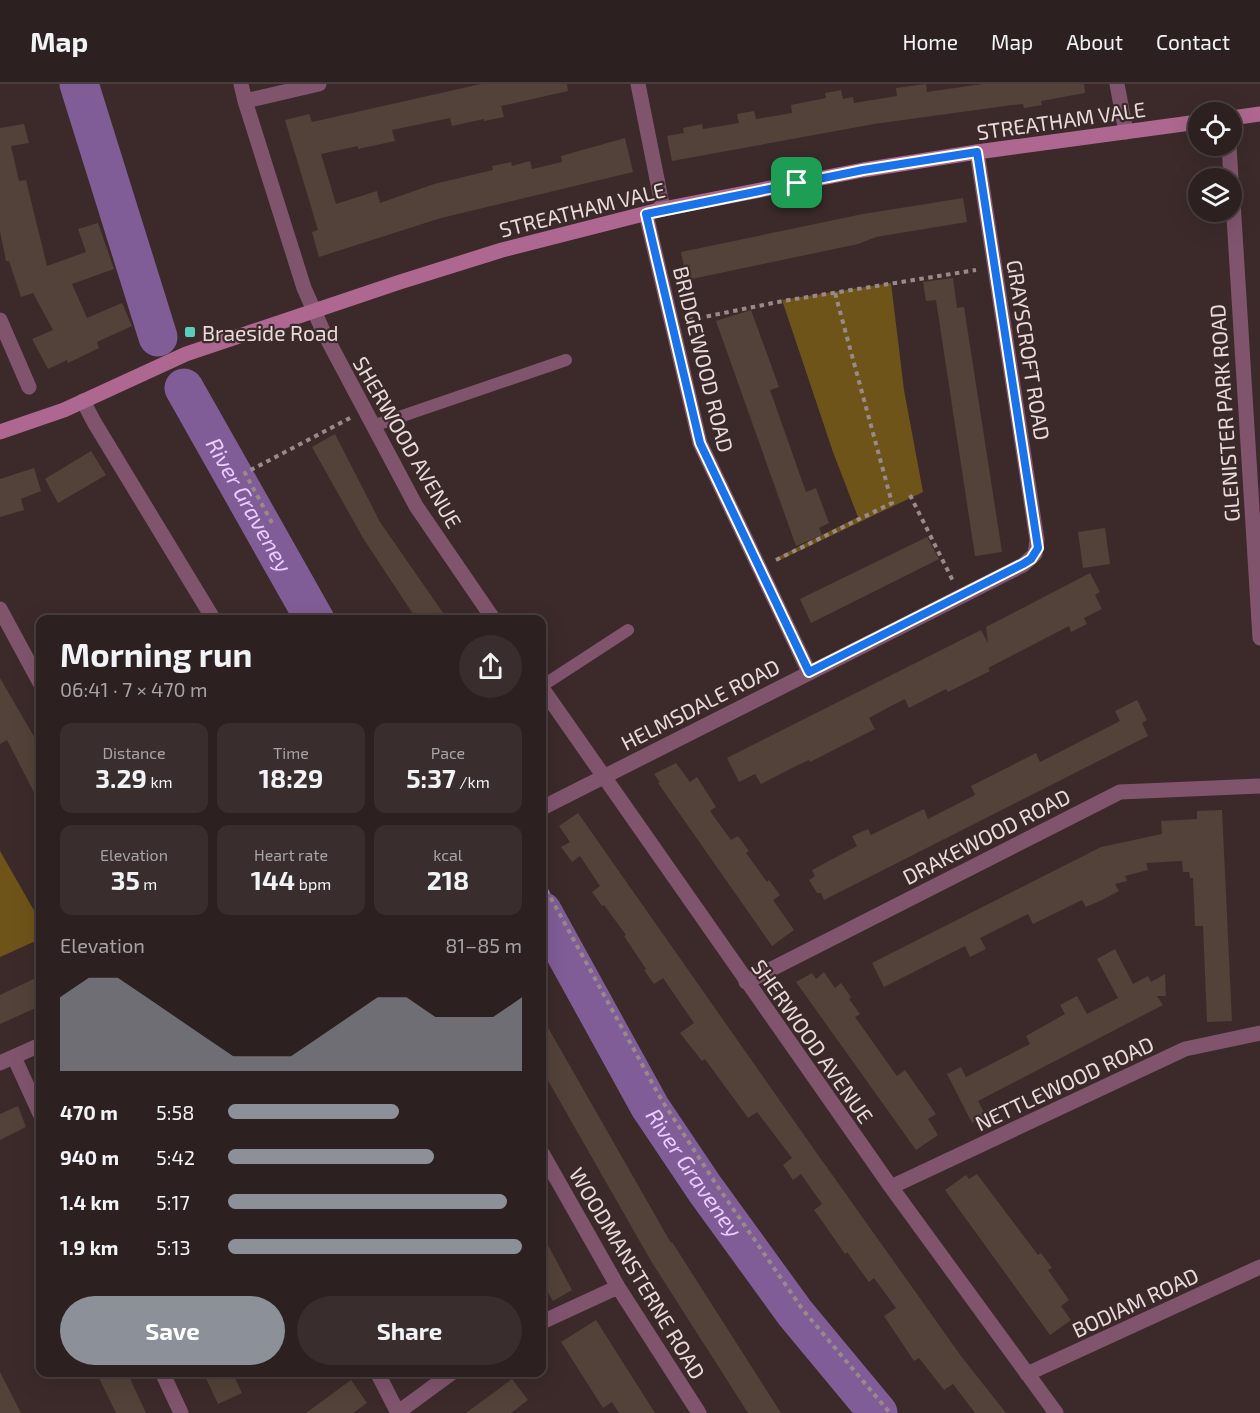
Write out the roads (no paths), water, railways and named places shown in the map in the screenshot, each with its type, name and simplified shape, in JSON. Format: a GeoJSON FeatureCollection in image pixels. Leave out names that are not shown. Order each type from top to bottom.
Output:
{"type":"FeatureCollection","features":[{"type":"Feature","properties":{"kind":"main road"},"geometry":{"type":"LineString","coordinates":[[1242,117],[1260,114]]}},
{"type":"Feature","properties":{"kind":"main road","name":"STREATHAM VALE"},"geometry":{"type":"LineString","coordinates":[[0,432],[64,410],[186,354],[313,310],[502,250],[663,209],[863,170],[1188,123]]}},
{"type":"Feature","properties":{"kind":"street"},"geometry":{"type":"LineString","coordinates":[[241,84],[304,288],[313,310]]}},
{"type":"Feature","properties":{"kind":"street"},"geometry":{"type":"LineString","coordinates":[[245,101],[319,84]]}},
{"type":"Feature","properties":{"kind":"street"},"geometry":{"type":"LineString","coordinates":[[638,84],[663,209]]}},
{"type":"Feature","properties":{"kind":"street"},"geometry":{"type":"LineString","coordinates":[[1116,84],[1126,132]]}},
{"type":"Feature","properties":{"kind":"street","name":"GRAYSCROFT ROAD"},"geometry":{"type":"LineString","coordinates":[[977,152],[1037,540],[1035,554]]}},
{"type":"Feature","properties":{"kind":"street","name":"BRIDGEWOOD ROAD"},"geometry":{"type":"LineString","coordinates":[[646,214],[700,443],[809,672]]}},
{"type":"Feature","properties":{"kind":"street","name":"GLENISTER PARK ROAD"},"geometry":{"type":"LineString","coordinates":[[1234,222],[1260,638]]}},
{"type":"Feature","properties":{"kind":"street","name":"SHERWOOD AVENUE"},"geometry":{"type":"LineString","coordinates":[[313,310],[364,411],[416,506],[491,615]]}},
{"type":"Feature","properties":{"kind":"street"},"geometry":{"type":"LineString","coordinates":[[0,320],[29,387]]}},
{"type":"Feature","properties":{"kind":"street"},"geometry":{"type":"LineString","coordinates":[[83,401],[211,615]]}},
{"type":"Feature","properties":{"kind":"street","name":"HELMSDALE ROAD"},"geometry":{"type":"LineString","coordinates":[[546,806],[1023,564],[1035,554]]}},
{"type":"Feature","properties":{"kind":"street"},"geometry":{"type":"LineString","coordinates":[[0,609],[36,676]]}},
{"type":"Feature","properties":{"kind":"street","name":"SHERWOOD AVENUE"},"geometry":{"type":"LineString","coordinates":[[546,693],[891,1187],[1056,1413]]}},
{"type":"Feature","properties":{"kind":"street","name":"DRAKEWOOD ROAD"},"geometry":{"type":"LineString","coordinates":[[746,982],[1120,792],[1260,786]]}},
{"type":"Feature","properties":{"kind":"street","name":"NETTLEWOOD ROAD"},"geometry":{"type":"LineString","coordinates":[[891,1187],[1185,1049],[1260,1033]]}},
{"type":"Feature","properties":{"kind":"street"},"geometry":{"type":"LineString","coordinates":[[36,1047],[7,1060],[36,1107]]}},
{"type":"Feature","properties":{"kind":"street","name":"WOODMANSTERNE ROAD"},"geometry":{"type":"LineString","coordinates":[[546,1160],[618,1287],[699,1413]]}},
{"type":"Feature","properties":{"kind":"street","name":"BODIAM ROAD"},"geometry":{"type":"LineString","coordinates":[[1027,1374],[1260,1267]]}},
{"type":"Feature","properties":{"kind":"street"},"geometry":{"type":"LineString","coordinates":[[546,1320],[618,1287]]}},
{"type":"Feature","properties":{"kind":"street"},"geometry":{"type":"LineString","coordinates":[[164,1377],[182,1413]]}},
{"type":"Feature","properties":{"kind":"street"},"geometry":{"type":"LineString","coordinates":[[379,1377],[397,1413],[446,1377]]}},
{"type":"Feature","properties":{"kind":"lane"},"geometry":{"type":"LineString","coordinates":[[373,426],[566,360]]}},
{"type":"Feature","properties":{"kind":"lane"},"geometry":{"type":"LineString","coordinates":[[546,684],[628,630]]}},
{"type":"Feature","properties":{"kind":"waterway","name":"River Graveney"},"geometry":{"type":"LineString","coordinates":[[79,84],[158,337]]}},
{"type":"Feature","properties":{"kind":"waterway","name":"River Graveney"},"geometry":{"type":"LineString","coordinates":[[184,388],[312,615]]}},
{"type":"Feature","properties":{"kind":"waterway","name":"River Graveney"},"geometry":{"type":"LineString","coordinates":[[546,918],[650,1107],[705,1189],[795,1313],[878,1413]]}},
{"type":"Feature","properties":{"kind":"place","name":"Braeside Road"},"geometry":{"type":"Point","coordinates":[190,332]}}]}
